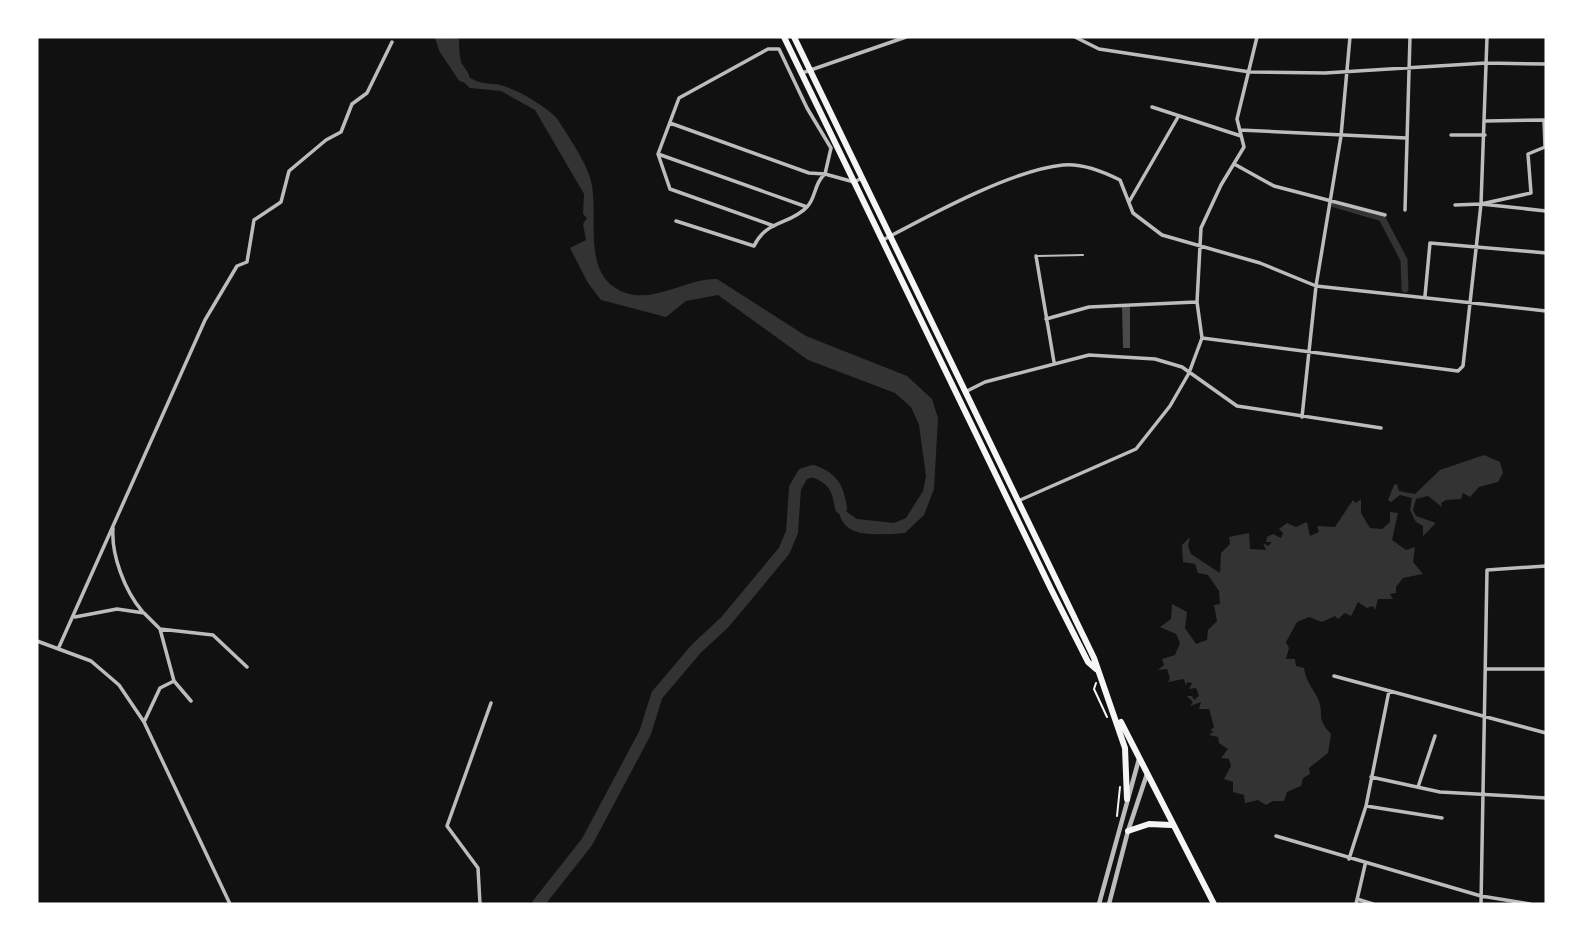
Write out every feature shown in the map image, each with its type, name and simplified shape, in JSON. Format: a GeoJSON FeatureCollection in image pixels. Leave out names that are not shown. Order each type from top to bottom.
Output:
{"type":"FeatureCollection","features":[{"type":"Feature","properties":{"kind":"highway"},"geometry":{"type":"LineString","coordinates":[[784,37],[854,182],[904,275],[1088,662],[1097,673],[1171,825],[1214,904]]}},
{"type":"Feature","properties":{"kind":"highway"},"geometry":{"type":"LineString","coordinates":[[794,37],[862,178],[886,238]]}},
{"type":"Feature","properties":{"kind":"highway"},"geometry":{"type":"LineString","coordinates":[[810,91],[818,87]]}},
{"type":"Feature","properties":{"kind":"highway"},"geometry":{"type":"LineString","coordinates":[[904,275],[967,391],[1014,502]]}},
{"type":"Feature","properties":{"kind":"highway"},"geometry":{"type":"LineString","coordinates":[[1110,700],[1125,748],[1127,799]]}},
{"type":"Feature","properties":{"kind":"highway"},"geometry":{"type":"LineString","coordinates":[[1128,831],[1149,824],[1171,825]]}},
{"type":"Feature","properties":{"kind":"street"},"geometry":{"type":"LineString","coordinates":[[802,74],[906,37]]}},
{"type":"Feature","properties":{"kind":"street"},"geometry":{"type":"LineString","coordinates":[[1075,37],[1099,49],[1250,72],[1345,71],[1486,63],[1546,64]]}},
{"type":"Feature","properties":{"kind":"street"},"geometry":{"type":"LineString","coordinates":[[1014,502],[1136,449],[1170,406],[1189,373],[1202,338],[1197,302],[1201,228],[1221,185],[1244,147],[1237,119],[1257,37]]}},
{"type":"Feature","properties":{"kind":"street"},"geometry":{"type":"LineString","coordinates":[[1302,417],[1316,286],[1341,135],[1350,37]]}},
{"type":"Feature","properties":{"kind":"street"},"geometry":{"type":"LineString","coordinates":[[1405,210],[1410,37]]}},
{"type":"Feature","properties":{"kind":"street"},"geometry":{"type":"LineString","coordinates":[[1202,338],[1458,370],[1463,366],[1481,204],[1487,37]]}},
{"type":"Feature","properties":{"kind":"street"},"geometry":{"type":"LineString","coordinates":[[60,647],[205,320],[237,265],[247,262],[254,220],[281,202],[289,171],[326,140],[341,132],[352,104],[367,93],[392,42]]}},
{"type":"Feature","properties":{"kind":"street"},"geometry":{"type":"LineString","coordinates":[[676,221],[754,247],[760,233],[774,226],[807,207],[818,180],[825,174],[831,148],[807,108],[779,49],[768,48],[679,97],[658,154],[670,189],[774,226]]}},
{"type":"Feature","properties":{"kind":"street"},"geometry":{"type":"LineString","coordinates":[[1152,107],[1241,136]]}},
{"type":"Feature","properties":{"kind":"street"},"geometry":{"type":"LineString","coordinates":[[1129,202],[1178,117]]}},
{"type":"Feature","properties":{"kind":"street"},"geometry":{"type":"LineString","coordinates":[[1481,204],[1531,193],[1528,154],[1545,147],[1544,120],[1486,121]]}},
{"type":"Feature","properties":{"kind":"street"},"geometry":{"type":"LineString","coordinates":[[670,123],[809,173],[825,174],[854,182],[862,178]]}},
{"type":"Feature","properties":{"kind":"street"},"geometry":{"type":"LineString","coordinates":[[1240,130],[1406,138]]}},
{"type":"Feature","properties":{"kind":"street"},"geometry":{"type":"LineString","coordinates":[[1451,135],[1485,135]]}},
{"type":"Feature","properties":{"kind":"street"},"geometry":{"type":"LineString","coordinates":[[658,154],[807,207]]}},
{"type":"Feature","properties":{"kind":"street"},"geometry":{"type":"LineString","coordinates":[[886,238],[1026,172],[1066,164],[1101,171],[1121,180],[1133,213],[1162,235],[1260,263],[1316,286],[1546,311]]}},
{"type":"Feature","properties":{"kind":"street"},"geometry":{"type":"LineString","coordinates":[[1235,165],[1274,186],[1385,215]]}},
{"type":"Feature","properties":{"kind":"street"},"geometry":{"type":"LineString","coordinates":[[1455,205],[1481,204],[1546,211]]}},
{"type":"Feature","properties":{"kind":"street"},"geometry":{"type":"LineString","coordinates":[[1425,296],[1430,243],[1546,253]]}},
{"type":"Feature","properties":{"kind":"street"},"geometry":{"type":"LineString","coordinates":[[1036,256],[1054,362]]}},
{"type":"Feature","properties":{"kind":"street"},"geometry":{"type":"LineString","coordinates":[[1046,319],[1089,307],[1197,302]]}},
{"type":"Feature","properties":{"kind":"street"},"geometry":{"type":"LineString","coordinates":[[967,391],[1054,362],[1088,355],[1156,359],[1182,367],[1237,407],[1381,428]]}},
{"type":"Feature","properties":{"kind":"street"},"geometry":{"type":"LineString","coordinates":[[114,522],[112,543],[131,598],[160,629],[174,681],[191,701]]}},
{"type":"Feature","properties":{"kind":"street"},"geometry":{"type":"LineString","coordinates":[[1481,904],[1488,569],[1546,566]]}},
{"type":"Feature","properties":{"kind":"street"},"geometry":{"type":"LineString","coordinates":[[75,617],[117,609],[144,612]]}},
{"type":"Feature","properties":{"kind":"street"},"geometry":{"type":"LineString","coordinates":[[160,629],[213,635],[247,667]]}},
{"type":"Feature","properties":{"kind":"street"},"geometry":{"type":"LineString","coordinates":[[37,641],[60,647],[91,661],[108,673],[144,722],[230,904]]}},
{"type":"Feature","properties":{"kind":"street"},"geometry":{"type":"LineString","coordinates":[[1487,669],[1546,669]]}},
{"type":"Feature","properties":{"kind":"street"},"geometry":{"type":"LineString","coordinates":[[1334,676],[1546,733]]}},
{"type":"Feature","properties":{"kind":"street"},"geometry":{"type":"LineString","coordinates":[[144,722],[160,688],[174,681]]}},
{"type":"Feature","properties":{"kind":"street"},"geometry":{"type":"LineString","coordinates":[[1349,859],[1366,806],[1390,691]]}},
{"type":"Feature","properties":{"kind":"street"},"geometry":{"type":"LineString","coordinates":[[480,904],[478,868],[447,826],[491,703]]}},
{"type":"Feature","properties":{"kind":"street"},"geometry":{"type":"LineString","coordinates":[[1418,787],[1436,736]]}},
{"type":"Feature","properties":{"kind":"street"},"geometry":{"type":"LineString","coordinates":[[1099,904],[1139,758]]}},
{"type":"Feature","properties":{"kind":"street"},"geometry":{"type":"LineString","coordinates":[[1109,904],[1128,831],[1147,774]]}},
{"type":"Feature","properties":{"kind":"street"},"geometry":{"type":"LineString","coordinates":[[1371,777],[1418,787],[1546,799]]}},
{"type":"Feature","properties":{"kind":"street"},"geometry":{"type":"LineString","coordinates":[[1366,806],[1442,818]]}},
{"type":"Feature","properties":{"kind":"street"},"geometry":{"type":"LineString","coordinates":[[1276,836],[1365,865],[1481,896],[1530,904]]}},
{"type":"Feature","properties":{"kind":"street"},"geometry":{"type":"LineString","coordinates":[[1365,865],[1357,902],[1373,904]]}},
{"type":"Feature","properties":{"kind":"lane"},"geometry":{"type":"LineString","coordinates":[[1036,256],[1083,255]]}},
{"type":"Feature","properties":{"kind":"path"},"geometry":{"type":"LineString","coordinates":[[1097,673],[1094,689],[1110,724]]}},
{"type":"Feature","properties":{"kind":"path"},"geometry":{"type":"LineString","coordinates":[[1116,820],[1120,783]]}},
{"type":"Feature","properties":{"kind":"shaded area"},"geometry":{"type":"Polygon","coordinates":[[[448,37],[459,39],[462,66],[470,77],[518,92],[546,109],[558,120],[589,173],[593,194],[595,253],[604,278],[614,287],[627,293],[652,294],[717,279],[806,336],[907,376],[932,399],[938,418],[934,489],[924,515],[905,533],[867,534],[848,527],[838,509],[839,493],[847,512],[857,519],[894,523],[906,518],[923,491],[926,476],[919,425],[911,407],[895,393],[808,360],[718,295],[686,301],[666,317],[601,300],[588,283],[570,248],[586,240],[583,224],[587,218],[583,214],[584,194],[535,110],[501,91],[470,88],[457,76],[452,52],[449,54],[448,37]]]}},
{"type":"Feature","properties":{"kind":"shaded area"},"geometry":{"type":"Polygon","coordinates":[[[1484,455],[1500,462],[1503,473],[1498,482],[1479,487],[1470,497],[1463,493],[1461,499],[1446,500],[1441,503],[1442,507],[1428,496],[1416,499],[1413,510],[1416,516],[1436,523],[1423,536],[1423,526],[1416,522],[1410,510],[1412,498],[1400,495],[1391,502],[1388,500],[1394,485],[1397,484],[1399,491],[1415,494],[1440,470],[1484,455]]]}},
{"type":"Feature","properties":{"kind":"shaded area"},"geometry":{"type":"Polygon","coordinates":[[[1361,499],[1361,513],[1370,528],[1382,529],[1390,522],[1390,512],[1398,513],[1392,540],[1406,550],[1415,547],[1413,562],[1423,574],[1403,578],[1396,587],[1396,593],[1390,594],[1393,599],[1378,599],[1375,610],[1373,606],[1367,608],[1358,602],[1351,616],[1345,613],[1338,619],[1335,616],[1322,622],[1309,617],[1297,622],[1286,642],[1289,648],[1286,659],[1295,659],[1296,666],[1304,668],[1318,699],[1322,720],[1331,734],[1328,753],[1309,768],[1310,774],[1303,778],[1301,786],[1287,792],[1284,801],[1273,801],[1266,805],[1258,800],[1245,803],[1244,795],[1233,792],[1233,782],[1224,779],[1231,766],[1229,759],[1221,758],[1228,749],[1219,743],[1218,737],[1209,735],[1214,731],[1210,731],[1214,727],[1209,709],[1199,709],[1201,702],[1190,706],[1193,702],[1187,696],[1192,696],[1194,700],[1199,696],[1196,688],[1189,689],[1192,683],[1187,682],[1186,686],[1184,679],[1168,682],[1170,678],[1167,669],[1158,670],[1164,665],[1162,659],[1175,655],[1180,643],[1176,634],[1160,627],[1171,619],[1172,604],[1187,612],[1185,628],[1196,644],[1207,640],[1208,630],[1217,621],[1214,605],[1220,604],[1219,591],[1208,575],[1198,573],[1195,564],[1183,562],[1182,545],[1190,537],[1188,546],[1191,554],[1220,573],[1221,553],[1230,544],[1229,537],[1249,533],[1250,549],[1266,550],[1263,543],[1268,546],[1272,542],[1266,542],[1267,537],[1273,534],[1281,538],[1283,533],[1279,529],[1287,523],[1296,527],[1307,522],[1310,536],[1319,532],[1317,526],[1335,527],[1353,500],[1356,503],[1361,499]]]}},
{"type":"Feature","properties":{"kind":"building"},"geometry":{"type":"Polygon","coordinates":[[[1122,307],[1130,307],[1130,348],[1123,348],[1122,307]]]}},
{"type":"Feature","properties":{"kind":"waterway"},"geometry":{"type":"LineString","coordinates":[[441,37],[445,49],[463,76]]}},
{"type":"Feature","properties":{"kind":"waterway"},"geometry":{"type":"LineString","coordinates":[[1331,203],[1382,218],[1404,260],[1405,289]]}},
{"type":"Feature","properties":{"kind":"waterway"},"geometry":{"type":"LineString","coordinates":[[538,904],[587,842],[645,733],[657,695],[696,649],[725,622],[784,551],[792,532],[795,488],[803,474],[813,471],[830,481],[836,489],[841,508]]}}]}
